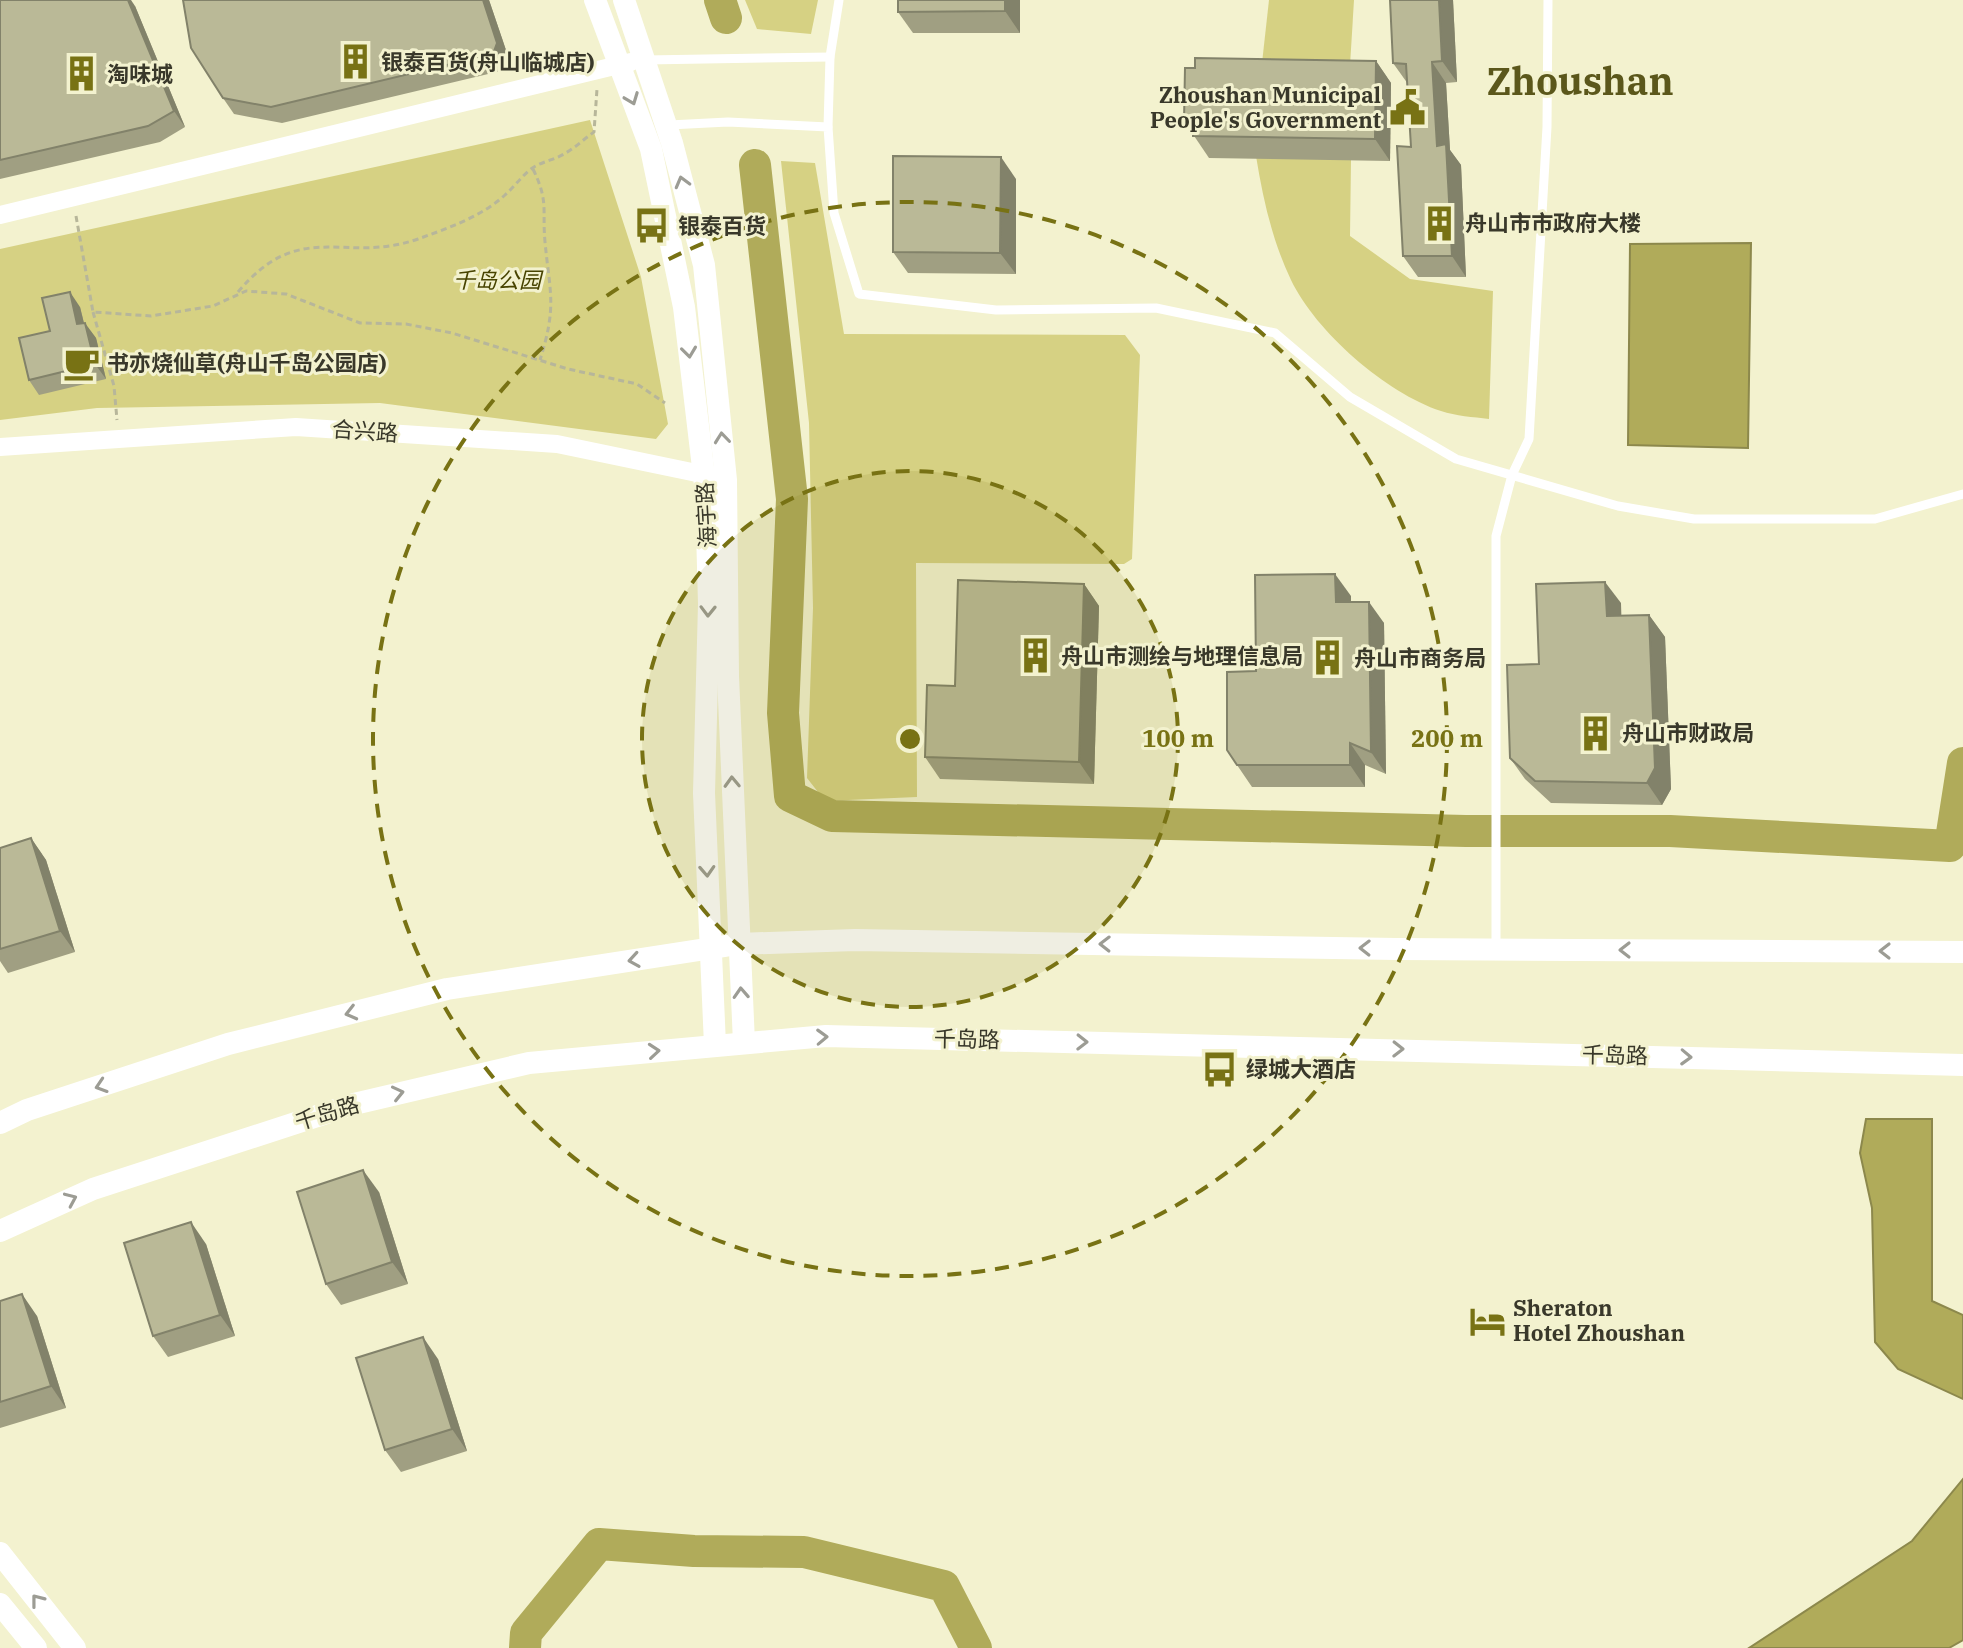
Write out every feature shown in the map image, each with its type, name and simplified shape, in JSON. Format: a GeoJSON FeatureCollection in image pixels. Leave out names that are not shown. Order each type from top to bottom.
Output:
{"type":"FeatureCollection","features":[{"type":"Feature","properties":{"kind":"street","name":"海宇路"},"geometry":{"type":"LineString","coordinates":[[595,0],[608,67],[654,164],[715,477],[704,793],[715,1045]]}},
{"type":"Feature","properties":{"kind":"street","name":"海宇路"},"geometry":{"type":"LineString","coordinates":[[624,0],[646,60],[704,265],[728,676],[744,1043]]}},
{"type":"Feature","properties":{"kind":"street"},"geometry":{"type":"LineString","coordinates":[[0,215],[646,60]]}},
{"type":"Feature","properties":{"kind":"street","name":"合兴路"},"geometry":{"type":"LineString","coordinates":[[0,447],[296,427],[557,444],[715,477]]}},
{"type":"Feature","properties":{"kind":"street"},"geometry":{"type":"LineString","coordinates":[[0,1123],[27,1110],[228,1044],[447,989],[738,944],[855,940],[1963,952]]}},
{"type":"Feature","properties":{"kind":"street","name":"千岛路"},"geometry":{"type":"LineString","coordinates":[[0,1231],[93,1189],[354,1104],[529,1063],[715,1045],[842,1037],[1963,1066]]}},
{"type":"Feature","properties":{"kind":"street"},"geometry":{"type":"LineString","coordinates":[[0,1553],[75,1648]]}},
{"type":"Feature","properties":{"kind":"street"},"geometry":{"type":"LineString","coordinates":[[0,1604],[36,1648]]}},
{"type":"Feature","properties":{"kind":"lane"},"geometry":{"type":"LineString","coordinates":[[839,0],[830,57],[828,127],[834,213],[859,294],[996,310],[1156,308],[1275,333],[1350,397],[1456,459],[1618,506],[1694,519],[1875,519],[1963,494]]}},
{"type":"Feature","properties":{"kind":"lane"},"geometry":{"type":"LineString","coordinates":[[1496,949],[1496,536],[1512,475],[1529,439],[1547,127],[1548,0]]}},
{"type":"Feature","properties":{"kind":"lane"},"geometry":{"type":"LineString","coordinates":[[646,60],[830,57]]}},
{"type":"Feature","properties":{"kind":"lane"},"geometry":{"type":"LineString","coordinates":[[665,126],[728,122],[828,127]]}},
{"type":"Feature","properties":{"kind":"path"},"geometry":{"type":"LineString","coordinates":[[236,295],[259,267],[296,249],[340,245],[375,248],[414,240],[472,217],[503,197],[532,168],[564,153],[594,132],[608,67]]}},
{"type":"Feature","properties":{"kind":"path"},"geometry":{"type":"LineString","coordinates":[[532,168],[544,192],[545,239],[552,281],[553,312],[540,360]]}},
{"type":"Feature","properties":{"kind":"path"},"geometry":{"type":"LineString","coordinates":[[73,197],[93,312],[114,386],[119,437]]}},
{"type":"Feature","properties":{"kind":"path"},"geometry":{"type":"LineString","coordinates":[[93,312],[151,316],[213,306],[246,291],[286,294],[360,323],[406,324],[452,333],[540,360],[637,384],[665,403]]}},
{"type":"Feature","properties":{"kind":"green space"},"geometry":{"type":"Polygon","coordinates":[[[745,0],[818,0],[811,34],[757,29],[745,0]]]}},
{"type":"Feature","properties":{"kind":"green space"},"geometry":{"type":"Polygon","coordinates":[[[1269,0],[1354,0],[1349,82],[1260,81],[1269,0]]]}},
{"type":"Feature","properties":{"kind":"green space","name":"千岛公园"},"geometry":{"type":"Polygon","coordinates":[[[590,120],[641,277],[668,424],[656,439],[380,403],[97,408],[0,420],[0,249],[590,120]]]}},
{"type":"Feature","properties":{"kind":"green space"},"geometry":{"type":"Polygon","coordinates":[[[1256,156],[1351,160],[1350,236],[1410,279],[1493,291],[1489,419],[1441,411],[1398,390],[1355,358],[1317,320],[1302,300],[1278,250],[1256,156]]]}},
{"type":"Feature","properties":{"kind":"green space"},"geometry":{"type":"Polygon","coordinates":[[[781,161],[815,163],[844,334],[1125,335],[1140,355],[1132,559],[1124,564],[916,563],[917,797],[825,801],[807,778],[813,608],[809,423],[781,161]]]}},
{"type":"Feature","properties":{"kind":"shaded area"},"geometry":{"type":"Polygon","coordinates":[[[1751,243],[1748,448],[1628,445],[1630,244],[1751,243]]]}},
{"type":"Feature","properties":{"kind":"shaded area"},"geometry":{"type":"Polygon","coordinates":[[[1866,1119],[1932,1119],[1932,1301],[1963,1315],[1963,1399],[1898,1369],[1875,1342],[1872,1208],[1860,1153],[1866,1119]]]}},
{"type":"Feature","properties":{"kind":"shaded area"},"geometry":{"type":"Polygon","coordinates":[[[1963,1479],[1963,1640],[1949,1648],[1749,1648],[1912,1541],[1963,1479]]]}},
{"type":"Feature","properties":{"kind":"building","name":"淘味城"},"geometry":{"type":"Polygon","coordinates":[[[0,0],[128,0],[174,111],[148,126],[0,160],[0,0]]]}},
{"type":"Feature","properties":{"kind":"building","name":"银泰百货(舟山临城店)"},"geometry":{"type":"Polygon","coordinates":[[[183,0],[483,0],[497,43],[493,54],[271,107],[223,98],[191,48],[183,0]]]}},
{"type":"Feature","properties":{"kind":"building"},"geometry":{"type":"Polygon","coordinates":[[[898,0],[1005,0],[1005,11],[898,12],[898,0]]]}},
{"type":"Feature","properties":{"kind":"building"},"geometry":{"type":"Polygon","coordinates":[[[1390,0],[1439,0],[1442,61],[1432,62],[1437,146],[1446,144],[1452,256],[1403,256],[1397,146],[1411,147],[1406,64],[1393,63],[1390,0]]]}},
{"type":"Feature","properties":{"kind":"building"},"geometry":{"type":"Polygon","coordinates":[[[1195,58],[1376,61],[1375,139],[1193,136],[1193,121],[1184,121],[1185,68],[1195,68],[1195,58]]]}},
{"type":"Feature","properties":{"kind":"building"},"geometry":{"type":"Polygon","coordinates":[[[893,156],[1001,157],[1000,253],[893,252],[893,156]]]}},
{"type":"Feature","properties":{"kind":"building"},"geometry":{"type":"Polygon","coordinates":[[[70,292],[77,324],[85,323],[95,364],[29,380],[19,338],[50,331],[42,298],[70,292]]]}},
{"type":"Feature","properties":{"kind":"building","name":"舟山市商务局"},"geometry":{"type":"Polygon","coordinates":[[[1335,574],[1336,602],[1369,602],[1371,752],[1350,743],[1350,765],[1237,765],[1227,750],[1227,672],[1256,671],[1255,575],[1335,574]]]}},
{"type":"Feature","properties":{"kind":"building","name":"舟山市测绘与地理信息局"},"geometry":{"type":"Polygon","coordinates":[[[958,580],[1084,584],[1079,762],[925,757],[927,685],[955,686],[958,580]]]}},
{"type":"Feature","properties":{"kind":"building","name":"舟山市财政局"},"geometry":{"type":"Polygon","coordinates":[[[1605,582],[1607,616],[1649,615],[1655,768],[1647,783],[1535,781],[1510,758],[1507,665],[1539,664],[1536,584],[1605,582]]]}},
{"type":"Feature","properties":{"kind":"building"},"geometry":{"type":"Polygon","coordinates":[[[31,838],[60,931],[0,949],[0,848],[31,838]]]}},
{"type":"Feature","properties":{"kind":"building"},"geometry":{"type":"Polygon","coordinates":[[[363,1170],[392,1262],[326,1284],[297,1192],[363,1170]]]}},
{"type":"Feature","properties":{"kind":"building"},"geometry":{"type":"Polygon","coordinates":[[[191,1222],[220,1315],[153,1336],[124,1243],[191,1222]]]}},
{"type":"Feature","properties":{"kind":"building"},"geometry":{"type":"Polygon","coordinates":[[[22,1294],[51,1386],[0,1402],[0,1301],[22,1294]]]}},
{"type":"Feature","properties":{"kind":"building"},"geometry":{"type":"Polygon","coordinates":[[[423,1337],[452,1429],[385,1450],[356,1358],[423,1337]]]}},
{"type":"Feature","properties":{"kind":"waterway"},"geometry":{"type":"LineString","coordinates":[[720,0],[726,18]]}},
{"type":"Feature","properties":{"kind":"waterway"},"geometry":{"type":"LineString","coordinates":[[755,165],[792,499],[783,713],[790,796],[832,816],[1466,831],[1670,831],[1950,846],[1963,763]]}},
{"type":"Feature","properties":{"kind":"waterway"},"geometry":{"type":"LineString","coordinates":[[525,1648],[526,1633],[599,1544],[694,1551],[804,1552],[944,1586],[976,1648]]}},
{"type":"Feature","properties":{"kind":"place","name":"银泰百货(舟山临城店)"},"geometry":{"type":"Point","coordinates":[355,62]}},
{"type":"Feature","properties":{"kind":"place","name":"淘味城"},"geometry":{"type":"Point","coordinates":[81,74]}},
{"type":"Feature","properties":{"kind":"place","name":"Zhoushan Municipal People's Government"},"geometry":{"type":"Point","coordinates":[1407,108]}},
{"type":"Feature","properties":{"kind":"place","name":"舟山市市政府大楼"},"geometry":{"type":"Point","coordinates":[1439,223]}},
{"type":"Feature","properties":{"kind":"place","name":"银泰百货"},"geometry":{"type":"Point","coordinates":[652,226]}},
{"type":"Feature","properties":{"kind":"place","name":"书亦烧仙草(舟山千岛公园店)"},"geometry":{"type":"Point","coordinates":[81,363]}},
{"type":"Feature","properties":{"kind":"place","name":"舟山市测绘与地理信息局"},"geometry":{"type":"Point","coordinates":[1035,656]}},
{"type":"Feature","properties":{"kind":"place","name":"舟山市商务局"},"geometry":{"type":"Point","coordinates":[1328,658]}},
{"type":"Feature","properties":{"kind":"place","name":"舟山市财政局"},"geometry":{"type":"Point","coordinates":[1596,733]}},
{"type":"Feature","properties":{"kind":"place","name":"绿城大酒店"},"geometry":{"type":"Point","coordinates":[1220,1069]}},
{"type":"Feature","properties":{"kind":"place","name":"Sheraton Hotel Zhoushan"},"geometry":{"type":"Point","coordinates":[1487,1321]}},
{"type":"Feature","properties":{"kind":"district","name":"Zhoushan"},"geometry":{"type":"Point","coordinates":[1580,82]}}]}
